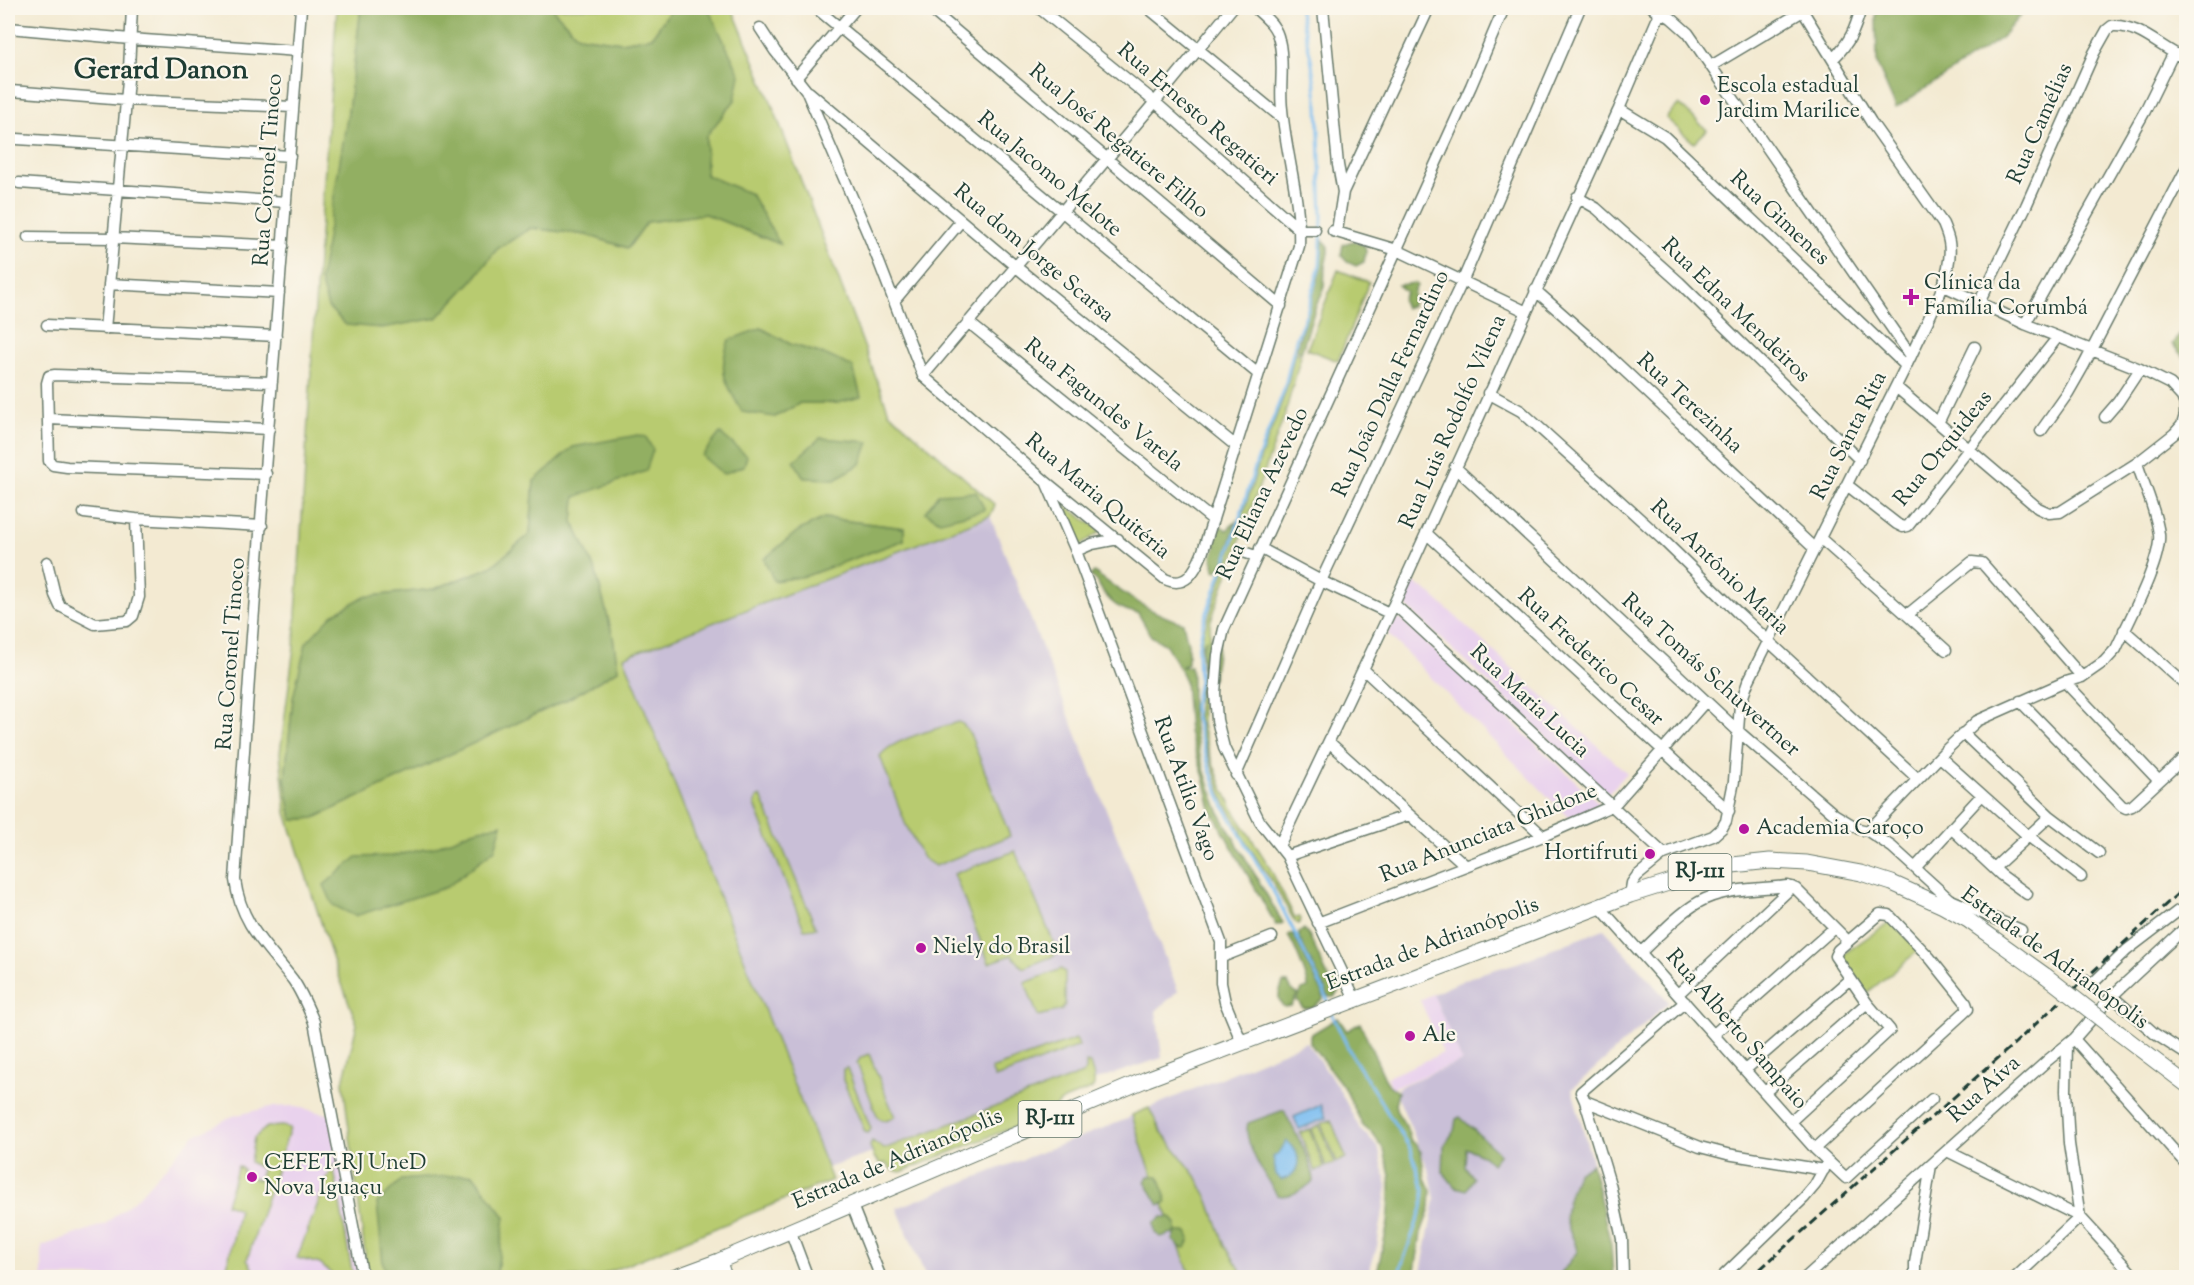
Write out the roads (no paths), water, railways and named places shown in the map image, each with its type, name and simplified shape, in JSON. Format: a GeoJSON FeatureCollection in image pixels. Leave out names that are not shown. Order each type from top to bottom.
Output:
{"type":"FeatureCollection","features":[{"type":"Feature","properties":{"kind":"main road","name":"Estrada de Adrianópolis"},"geometry":{"type":"LineString","coordinates":[[673,1278],[719,1261],[1147,1079],[1599,906],[1723,866],[1770,861],[1825,865],[1861,873],[1947,903],[2187,1084]]}},
{"type":"Feature","properties":{"kind":"main road"},"geometry":{"type":"LineString","coordinates":[[719,1261],[725,1278]]}},
{"type":"Feature","properties":{"kind":"street"},"geometry":{"type":"LineString","coordinates":[[105,329],[132,8]]}},
{"type":"Feature","properties":{"kind":"street","name":"Rua Coronel Tinoco"},"geometry":{"type":"LineString","coordinates":[[302,8],[235,880],[241,907],[248,923],[261,944],[294,982],[314,1022],[363,1278]]}},
{"type":"Feature","properties":{"kind":"street","name":"Rua Jacomo Melote"},"geometry":{"type":"LineString","coordinates":[[816,8],[1257,374]]}},
{"type":"Feature","properties":{"kind":"street"},"geometry":{"type":"LineString","coordinates":[[796,78],[856,8]]}},
{"type":"Feature","properties":{"kind":"street","name":"Rua José Regatiere Filho"},"geometry":{"type":"LineString","coordinates":[[929,8],[1281,306]]}},
{"type":"Feature","properties":{"kind":"street","name":"Rua Ernesto Regatieri"},"geometry":{"type":"LineString","coordinates":[[1040,8],[1155,102],[1300,231]]}},
{"type":"Feature","properties":{"kind":"street"},"geometry":{"type":"LineString","coordinates":[[1148,8],[1283,120]]}},
{"type":"Feature","properties":{"kind":"street"},"geometry":{"type":"LineString","coordinates":[[923,376],[1232,8]]}},
{"type":"Feature","properties":{"kind":"street","name":"Rua Maria Quitéria"},"geometry":{"type":"LineString","coordinates":[[760,28],[806,90],[923,376],[1045,482],[1165,579],[1181,582],[1195,571],[1213,520],[1299,246],[1300,231],[1281,108],[1280,40],[1274,25],[1255,8]]}},
{"type":"Feature","properties":{"kind":"street"},"geometry":{"type":"LineString","coordinates":[[1323,8],[1338,165],[1343,192]]}},
{"type":"Feature","properties":{"kind":"street"},"geometry":{"type":"LineString","coordinates":[[1429,8],[1343,192],[1335,231],[1397,250],[1526,311]]}},
{"type":"Feature","properties":{"kind":"street","name":"Rua Eliana Azevedo"},"geometry":{"type":"LineString","coordinates":[[1350,1000],[1287,856],[1260,822],[1224,747],[1217,720],[1215,693],[1218,655],[1224,629],[1258,552],[1397,250],[1504,8]]}},
{"type":"Feature","properties":{"kind":"street","name":"Rua João Dalla Fernardino"},"geometry":{"type":"LineString","coordinates":[[1236,775],[1321,581],[1463,280],[1580,8]]}},
{"type":"Feature","properties":{"kind":"street"},"geometry":{"type":"LineString","coordinates":[[1833,59],[1847,45],[1856,29],[1861,8]]}},
{"type":"Feature","properties":{"kind":"street","name":"Rua Santa Rita"},"geometry":{"type":"LineString","coordinates":[[1630,895],[1631,885],[1637,876],[1664,854],[1713,836],[1722,828],[1729,811],[1734,781],[1740,705],[1745,690],[1908,361],[1688,33],[1658,9]]}},
{"type":"Feature","properties":{"kind":"street","name":"Rua Luis Rodolfo Vilena"},"geometry":{"type":"LineString","coordinates":[[1279,846],[1364,669],[1619,109],[1658,9]]}},
{"type":"Feature","properties":{"kind":"street"},"geometry":{"type":"LineString","coordinates":[[1711,66],[1802,9],[1871,122],[1943,224],[1949,241],[1949,260],[1942,285],[1908,361]]}},
{"type":"Feature","properties":{"kind":"street","name":"Rua Camélias"},"geometry":{"type":"LineString","coordinates":[[1978,303],[2026,206],[2094,53],[2107,30],[2112,26],[2132,28],[2173,54]]}},
{"type":"Feature","properties":{"kind":"street"},"geometry":{"type":"LineString","coordinates":[[9,28],[298,51]]}},
{"type":"Feature","properties":{"kind":"street"},"geometry":{"type":"LineString","coordinates":[[2025,324],[2145,111],[2173,54],[2187,59]]}},
{"type":"Feature","properties":{"kind":"street","name":"Rua dom Jorge Scarsa"},"geometry":{"type":"LineString","coordinates":[[806,90],[961,221],[1236,446]]}},
{"type":"Feature","properties":{"kind":"street"},"geometry":{"type":"LineString","coordinates":[[11,91],[125,100],[293,107]]}},
{"type":"Feature","properties":{"kind":"street","name":"Rua Gimenes"},"geometry":{"type":"LineString","coordinates":[[1619,109],[1665,137],[1908,361]]}},
{"type":"Feature","properties":{"kind":"street"},"geometry":{"type":"LineString","coordinates":[[17,139],[290,156]]}},
{"type":"Feature","properties":{"kind":"street"},"geometry":{"type":"LineString","coordinates":[[2041,431],[2068,393],[2187,169]]}},
{"type":"Feature","properties":{"kind":"street"},"geometry":{"type":"LineString","coordinates":[[19,183],[286,202]]}},
{"type":"Feature","properties":{"kind":"street","name":"Rua Edna Mendeiros"},"geometry":{"type":"LineString","coordinates":[[1577,197],[1596,208],[1679,282],[1860,460]]}},
{"type":"Feature","properties":{"kind":"street"},"geometry":{"type":"LineString","coordinates":[[894,301],[961,221]]}},
{"type":"Feature","properties":{"kind":"street"},"geometry":{"type":"LineString","coordinates":[[1300,231],[1315,230]]}},
{"type":"Feature","properties":{"kind":"street"},"geometry":{"type":"LineString","coordinates":[[28,237],[113,238],[283,246]]}},
{"type":"Feature","properties":{"kind":"street"},"geometry":{"type":"LineString","coordinates":[[109,284],[279,293]]}},
{"type":"Feature","properties":{"kind":"street"},"geometry":{"type":"LineString","coordinates":[[1896,387],[2038,508],[2049,513],[2060,512],[2137,463],[2174,434],[2182,424],[2186,405],[2170,384],[2140,369],[2057,338],[1942,285]]}},
{"type":"Feature","properties":{"kind":"street","name":"Rua Terezinha"},"geometry":{"type":"LineString","coordinates":[[1535,290],[1594,342],[1815,549]]}},
{"type":"Feature","properties":{"kind":"street","name":"Rua Fagundes Varela"},"geometry":{"type":"LineString","coordinates":[[968,322],[1213,520]]}},
{"type":"Feature","properties":{"kind":"street"},"geometry":{"type":"LineString","coordinates":[[47,325],[276,336]]}},
{"type":"Feature","properties":{"kind":"street","name":"Rua Orquideas"},"geometry":{"type":"LineString","coordinates":[[1847,485],[1897,524],[1903,527],[1908,526],[2057,338]]}},
{"type":"Feature","properties":{"kind":"street"},"geometry":{"type":"LineString","coordinates":[[1938,423],[1975,347]]}},
{"type":"Feature","properties":{"kind":"street"},"geometry":{"type":"LineString","coordinates":[[2105,417],[2140,369]]}},
{"type":"Feature","properties":{"kind":"street"},"geometry":{"type":"LineString","coordinates":[[266,474],[53,465],[49,461],[47,383],[49,376],[55,375],[272,382]]}},
{"type":"Feature","properties":{"kind":"street","name":"Rua Antônio Maria"},"geometry":{"type":"LineString","coordinates":[[1488,393],[1521,411],[1662,539],[1768,641],[1918,779]]}},
{"type":"Feature","properties":{"kind":"street"},"geometry":{"type":"LineString","coordinates":[[49,419],[270,429]]}},
{"type":"Feature","properties":{"kind":"street"},"geometry":{"type":"LineString","coordinates":[[1868,831],[1977,721],[2065,682],[2082,678],[2105,661],[2116,649],[2158,555],[2159,535],[2137,463]]}},
{"type":"Feature","properties":{"kind":"street","name":"Rua Tomás Schuwertner"},"geometry":{"type":"LineString","coordinates":[[1455,467],[1738,731],[1834,814],[1859,829],[1868,831],[1892,847],[1916,868],[1947,903],[2021,930]]}},
{"type":"Feature","properties":{"kind":"street"},"geometry":{"type":"LineString","coordinates":[[2122,471],[2143,481]]}},
{"type":"Feature","properties":{"kind":"street","name":"Rua Atilio Vago"},"geometry":{"type":"LineString","coordinates":[[1045,482],[1076,551],[1221,942],[1221,983],[1225,1002],[1242,1043]]}},
{"type":"Feature","properties":{"kind":"street"},"geometry":{"type":"LineString","coordinates":[[84,513],[136,519],[261,526]]}},
{"type":"Feature","properties":{"kind":"street"},"geometry":{"type":"LineString","coordinates":[[47,562],[60,606],[95,624],[127,621],[134,616],[139,597],[136,519]]}},
{"type":"Feature","properties":{"kind":"street","name":"Rua Frederico Cesar"},"geometry":{"type":"LineString","coordinates":[[1426,533],[1729,811]]}},
{"type":"Feature","properties":{"kind":"street"},"geometry":{"type":"LineString","coordinates":[[1820,538],[1946,650]]}},
{"type":"Feature","properties":{"kind":"street"},"geometry":{"type":"LineString","coordinates":[[1076,551],[1092,544],[1118,539]]}},
{"type":"Feature","properties":{"kind":"street","name":"Rua Maria Lucia"},"geometry":{"type":"LineString","coordinates":[[1243,552],[1258,552],[1321,581],[1391,608],[1614,805],[1664,854]]}},
{"type":"Feature","properties":{"kind":"street"},"geometry":{"type":"LineString","coordinates":[[1907,615],[1972,562],[1977,561],[1982,563],[2082,678]]}},
{"type":"Feature","properties":{"kind":"street"},"geometry":{"type":"LineString","coordinates":[[2124,630],[2187,685]]}},
{"type":"Feature","properties":{"kind":"street"},"geometry":{"type":"LineString","coordinates":[[1364,669],[1543,836]]}},
{"type":"Feature","properties":{"kind":"street"},"geometry":{"type":"LineString","coordinates":[[2065,682],[2159,781]]}},
{"type":"Feature","properties":{"kind":"street","name":"Rua Anunciata Ghidone"},"geometry":{"type":"LineString","coordinates":[[1318,923],[1543,836],[1614,805],[1706,701]]}},
{"type":"Feature","properties":{"kind":"street"},"geometry":{"type":"LineString","coordinates":[[2020,701],[2126,808],[2132,806],[2187,756]]}},
{"type":"Feature","properties":{"kind":"street"},"geometry":{"type":"LineString","coordinates":[[1963,733],[2050,816],[2099,853]]}},
{"type":"Feature","properties":{"kind":"street"},"geometry":{"type":"LineString","coordinates":[[1329,742],[1465,865]]}},
{"type":"Feature","properties":{"kind":"street"},"geometry":{"type":"LineString","coordinates":[[1940,757],[2027,835],[2081,877]]}},
{"type":"Feature","properties":{"kind":"street"},"geometry":{"type":"LineString","coordinates":[[1916,868],[1982,795]]}},
{"type":"Feature","properties":{"kind":"street"},"geometry":{"type":"LineString","coordinates":[[1287,856],[1409,815]]}},
{"type":"Feature","properties":{"kind":"street"},"geometry":{"type":"LineString","coordinates":[[1994,868],[2050,816]]}},
{"type":"Feature","properties":{"kind":"street"},"geometry":{"type":"LineString","coordinates":[[1951,828],[1994,868],[2027,894]]}},
{"type":"Feature","properties":{"kind":"street"},"geometry":{"type":"LineString","coordinates":[[1623,1278],[1620,1228],[1590,1103],[1581,1092],[1682,998],[1792,887]]}},
{"type":"Feature","properties":{"kind":"street"},"geometry":{"type":"LineString","coordinates":[[1641,952],[1686,911],[1704,899],[1721,894],[1792,887],[1848,941]]}},
{"type":"Feature","properties":{"kind":"street","name":"Rua Alberto Sampaio"},"geometry":{"type":"LineString","coordinates":[[1599,906],[1791,1121],[1815,1149],[1825,1166],[1846,1178],[1932,1099]]}},
{"type":"Feature","properties":{"kind":"street"},"geometry":{"type":"LineString","coordinates":[[2090,986],[2127,950],[2178,911],[2187,908]]}},
{"type":"Feature","properties":{"kind":"street"},"geometry":{"type":"LineString","coordinates":[[1791,1121],[1890,1030],[1850,979],[1836,958],[1836,953],[1880,914],[1893,917],[1930,958],[1966,1003],[1968,1009],[1815,1149]]}},
{"type":"Feature","properties":{"kind":"street","name":"Rua Aíva"},"geometry":{"type":"LineString","coordinates":[[1807,1277],[2048,1060],[2071,1042],[2112,996],[2187,927]]}},
{"type":"Feature","properties":{"kind":"street"},"geometry":{"type":"LineString","coordinates":[[1714,1034],[1834,928]]}},
{"type":"Feature","properties":{"kind":"street"},"geometry":{"type":"LineString","coordinates":[[1222,957],[1272,937]]}},
{"type":"Feature","properties":{"kind":"street"},"geometry":{"type":"LineString","coordinates":[[1745,1070],[1850,979]]}},
{"type":"Feature","properties":{"kind":"street"},"geometry":{"type":"LineString","coordinates":[[2112,996],[2155,1034],[2187,1054]]}},
{"type":"Feature","properties":{"kind":"street"},"geometry":{"type":"LineString","coordinates":[[1765,1092],[1867,1003]]}},
{"type":"Feature","properties":{"kind":"street"},"geometry":{"type":"LineString","coordinates":[[2071,1042],[2187,1164]]}},
{"type":"Feature","properties":{"kind":"street"},"geometry":{"type":"LineString","coordinates":[[2071,1042],[2066,1091],[2069,1144],[2080,1216]]}},
{"type":"Feature","properties":{"kind":"street"},"geometry":{"type":"LineString","coordinates":[[1590,1103],[1700,1147],[1727,1154],[1825,1166],[1815,1185],[1804,1198],[1721,1278]]}},
{"type":"Feature","properties":{"kind":"street"},"geometry":{"type":"LineString","coordinates":[[1947,1151],[2080,1216],[2136,1278]]}},
{"type":"Feature","properties":{"kind":"street"},"geometry":{"type":"LineString","coordinates":[[1915,1278],[1915,1263],[1931,1165]]}},
{"type":"Feature","properties":{"kind":"street"},"geometry":{"type":"LineString","coordinates":[[852,1203],[881,1278]]}},
{"type":"Feature","properties":{"kind":"street"},"geometry":{"type":"LineString","coordinates":[[2015,1278],[2080,1216]]}},
{"type":"Feature","properties":{"kind":"street"},"geometry":{"type":"LineString","coordinates":[[790,1230],[808,1278]]}},
{"type":"Feature","properties":{"kind":"water"},"geometry":{"type":"Polygon","coordinates":[[[1321,1105],[1326,1118],[1299,1129],[1294,1117],[1321,1105]]]}},
{"type":"Feature","properties":{"kind":"water"},"geometry":{"type":"Polygon","coordinates":[[[1287,1141],[1296,1152],[1298,1163],[1293,1173],[1281,1180],[1276,1174],[1273,1157],[1287,1141]]]}},
{"type":"Feature","properties":{"kind":"waterway"},"geometry":{"type":"LineString","coordinates":[[1299,8],[1311,58],[1318,106],[1322,217],[1320,264],[1307,312],[1296,339],[1284,390],[1257,461],[1233,540],[1203,624],[1198,650],[1199,681],[1194,707],[1210,770],[1223,805],[1276,896],[1329,1005]]}},
{"type":"Feature","properties":{"kind":"waterway"},"geometry":{"type":"LineString","coordinates":[[1332,1014],[1351,1054],[1411,1150],[1424,1190],[1422,1208],[1397,1278]]}},
{"type":"Feature","properties":{"kind":"railway"},"geometry":{"type":"LineString","coordinates":[[1750,1278],[2015,1043],[2186,886]]}},
{"type":"Feature","properties":{"kind":"place","name":"Escola estadual Jardim Marilice"},"geometry":{"type":"Point","coordinates":[1705,100]}},
{"type":"Feature","properties":{"kind":"place","name":"Clínica da Família Corumbá"},"geometry":{"type":"Point","coordinates":[1911,297]}},
{"type":"Feature","properties":{"kind":"place","name":"Academia Caroço"},"geometry":{"type":"Point","coordinates":[1744,829]}},
{"type":"Feature","properties":{"kind":"place","name":"Hortifruti"},"geometry":{"type":"Point","coordinates":[1650,854]}},
{"type":"Feature","properties":{"kind":"place","name":"Niely do Brasil"},"geometry":{"type":"Point","coordinates":[921,948]}},
{"type":"Feature","properties":{"kind":"place","name":"Ale"},"geometry":{"type":"Point","coordinates":[1410,1036]}},
{"type":"Feature","properties":{"kind":"place","name":"CEFET-RJ UneD Nova Iguaçu"},"geometry":{"type":"Point","coordinates":[252,1177]}},
{"type":"Feature","properties":{"kind":"district","name":"Gerard Danon"},"geometry":{"type":"Point","coordinates":[161,71]}}]}
